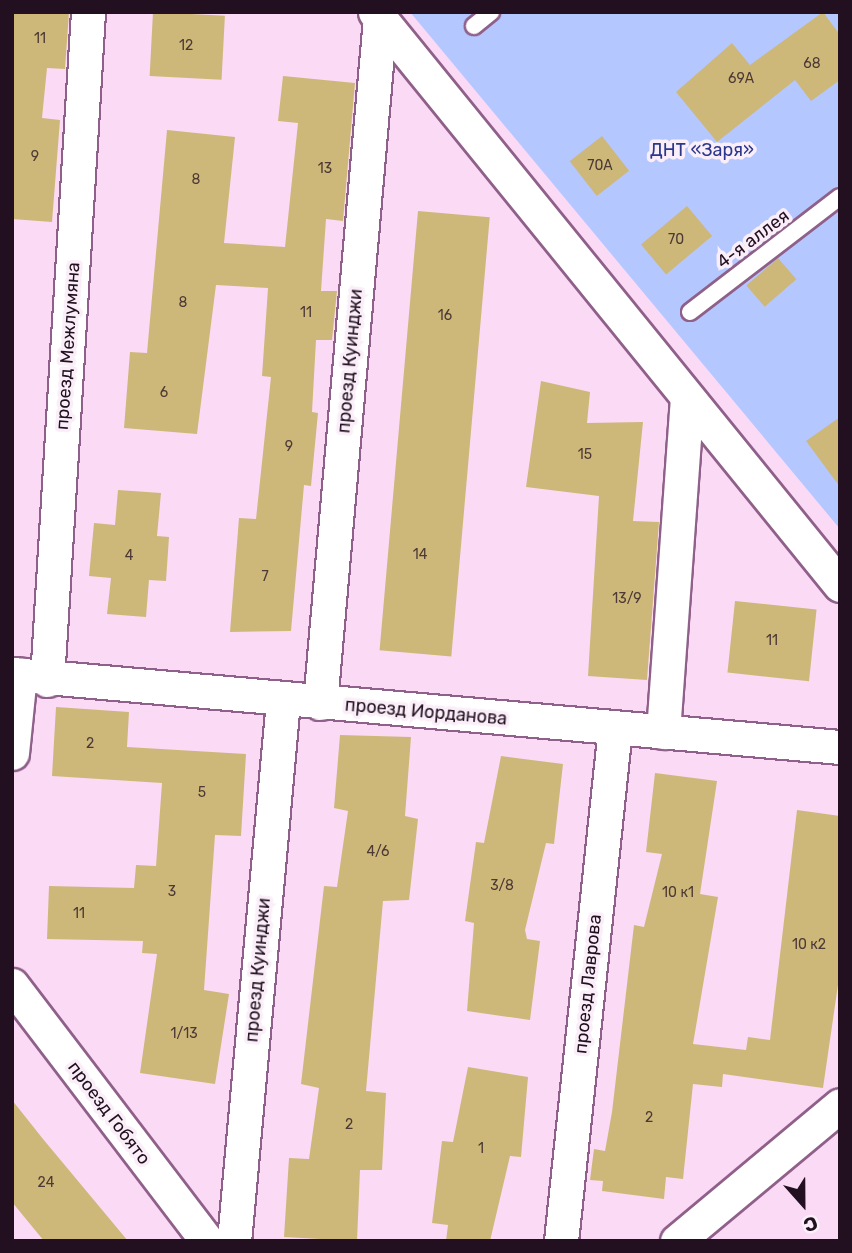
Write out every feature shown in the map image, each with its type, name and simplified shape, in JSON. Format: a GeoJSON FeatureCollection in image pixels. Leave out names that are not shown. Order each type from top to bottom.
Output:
{"type":"FeatureCollection","features":[{"type":"Feature","properties":{"kind":"street","name":"проезд Межлумяна"},"geometry":{"type":"LineString","coordinates":[[12,753],[26,676],[88,12]]}},
{"type":"Feature","properties":{"kind":"street"},"geometry":{"type":"LineString","coordinates":[[377,15],[840,584]]}},
{"type":"Feature","properties":{"kind":"street","name":"проезд Куинджи"},"geometry":{"type":"LineString","coordinates":[[320,703],[377,15]]}},
{"type":"Feature","properties":{"kind":"street"},"geometry":{"type":"LineString","coordinates":[[663,732],[687,398]]}},
{"type":"Feature","properties":{"kind":"street","name":"проезд Иорданова"},"geometry":{"type":"LineString","coordinates":[[26,676],[840,747]]}},
{"type":"Feature","properties":{"kind":"street","name":"проезд Куинджи"},"geometry":{"type":"LineString","coordinates":[[234,1241],[283,700]]}},
{"type":"Feature","properties":{"kind":"street","name":"проезд Лаврова"},"geometry":{"type":"LineString","coordinates":[[561,1241],[615,728]]}},
{"type":"Feature","properties":{"kind":"street","name":"проезд Гобято"},"geometry":{"type":"LineString","coordinates":[[12,985],[207,1241]]}},
{"type":"Feature","properties":{"kind":"street"},"geometry":{"type":"LineString","coordinates":[[677,1241],[840,1105]]}},
{"type":"Feature","properties":{"kind":"lane"},"geometry":{"type":"LineString","coordinates":[[474,26],[491,12]]}},
{"type":"Feature","properties":{"kind":"lane","name":"4-я аллея"},"geometry":{"type":"LineString","coordinates":[[690,312],[840,197]]}},
{"type":"Feature","properties":{"kind":"green space","name":"ДНТ «Заря»"},"geometry":{"type":"Polygon","coordinates":[[[410,12],[840,12],[840,529],[410,12]]]}},
{"type":"Feature","properties":{"kind":"building"},"geometry":{"type":"Polygon","coordinates":[[[12,12],[69,12],[65,69],[47,68],[42,118],[60,120],[52,222],[12,219],[12,12]]]}},
{"type":"Feature","properties":{"kind":"building"},"geometry":{"type":"Polygon","coordinates":[[[153,12],[225,16],[222,80],[150,76],[153,12]]]}},
{"type":"Feature","properties":{"kind":"building"},"geometry":{"type":"Polygon","coordinates":[[[823,12],[840,35],[840,80],[811,101],[795,80],[717,142],[676,92],[732,43],[750,65],[823,12]]]}},
{"type":"Feature","properties":{"kind":"building"},"geometry":{"type":"Polygon","coordinates":[[[283,76],[355,83],[343,221],[326,219],[321,291],[337,291],[332,340],[316,340],[312,412],[318,413],[311,486],[304,485],[291,631],[230,632],[239,518],[256,519],[271,377],[262,376],[268,288],[216,285],[197,434],[124,428],[130,352],[147,353],[167,130],[235,137],[224,243],[285,247],[298,123],[278,121],[283,76]]]}},
{"type":"Feature","properties":{"kind":"building"},"geometry":{"type":"Polygon","coordinates":[[[602,136],[629,171],[597,196],[570,161],[602,136]]]}},
{"type":"Feature","properties":{"kind":"building"},"geometry":{"type":"Polygon","coordinates":[[[687,206],[712,236],[666,274],[641,245],[687,206]]]}},
{"type":"Feature","properties":{"kind":"building"},"geometry":{"type":"Polygon","coordinates":[[[418,211],[490,217],[451,657],[380,650],[418,211]]]}},
{"type":"Feature","properties":{"kind":"building"},"geometry":{"type":"Polygon","coordinates":[[[778,258],[796,279],[765,307],[746,286],[778,258]]]}},
{"type":"Feature","properties":{"kind":"building"},"geometry":{"type":"Polygon","coordinates":[[[541,381],[590,392],[587,423],[643,422],[633,521],[659,522],[647,680],[588,676],[599,496],[526,487],[541,381]]]}},
{"type":"Feature","properties":{"kind":"building"},"geometry":{"type":"Polygon","coordinates":[[[840,417],[840,487],[806,441],[840,417]]]}},
{"type":"Feature","properties":{"kind":"building"},"geometry":{"type":"Polygon","coordinates":[[[118,490],[161,493],[157,536],[169,537],[166,581],[149,580],[146,617],[107,614],[111,578],[89,576],[94,523],[115,525],[118,490]]]}},
{"type":"Feature","properties":{"kind":"building"},"geometry":{"type":"Polygon","coordinates":[[[735,601],[817,610],[809,681],[727,673],[735,601]]]}},
{"type":"Feature","properties":{"kind":"building"},"geometry":{"type":"Polygon","coordinates":[[[56,707],[129,712],[127,747],[246,754],[241,836],[215,835],[204,990],[229,994],[215,1084],[140,1073],[157,954],[142,953],[143,941],[47,939],[49,886],[134,888],[136,865],[156,866],[162,783],[52,776],[56,707]]]}},
{"type":"Feature","properties":{"kind":"building"},"geometry":{"type":"Polygon","coordinates":[[[340,735],[411,737],[405,816],[418,819],[409,900],[383,901],[366,1091],[386,1093],[382,1170],[360,1170],[357,1241],[284,1237],[289,1158],[309,1159],[319,1088],[301,1084],[324,886],[337,887],[348,811],[334,808],[340,735]]]}},
{"type":"Feature","properties":{"kind":"building"},"geometry":{"type":"Polygon","coordinates":[[[501,756],[563,764],[554,844],[546,843],[525,930],[527,939],[540,941],[530,1020],[467,1011],[474,923],[465,921],[476,842],[484,843],[501,756]]]}},
{"type":"Feature","properties":{"kind":"building"},"geometry":{"type":"Polygon","coordinates":[[[655,773],[717,781],[700,894],[718,897],[693,1044],[746,1050],[748,1037],[770,1040],[797,810],[840,816],[840,971],[823,1088],[723,1074],[722,1087],[693,1084],[683,1179],[666,1177],[664,1199],[602,1191],[603,1181],[590,1180],[594,1149],[605,1151],[612,1112],[634,925],[644,927],[662,854],[646,852],[655,773]]]}},
{"type":"Feature","properties":{"kind":"building"},"geometry":{"type":"Polygon","coordinates":[[[468,1067],[528,1077],[521,1157],[510,1156],[490,1241],[446,1241],[448,1225],[432,1223],[442,1141],[453,1142],[468,1067]]]}},
{"type":"Feature","properties":{"kind":"building"},"geometry":{"type":"Polygon","coordinates":[[[12,1100],[128,1241],[44,1241],[12,1202],[12,1100]]]}}]}
